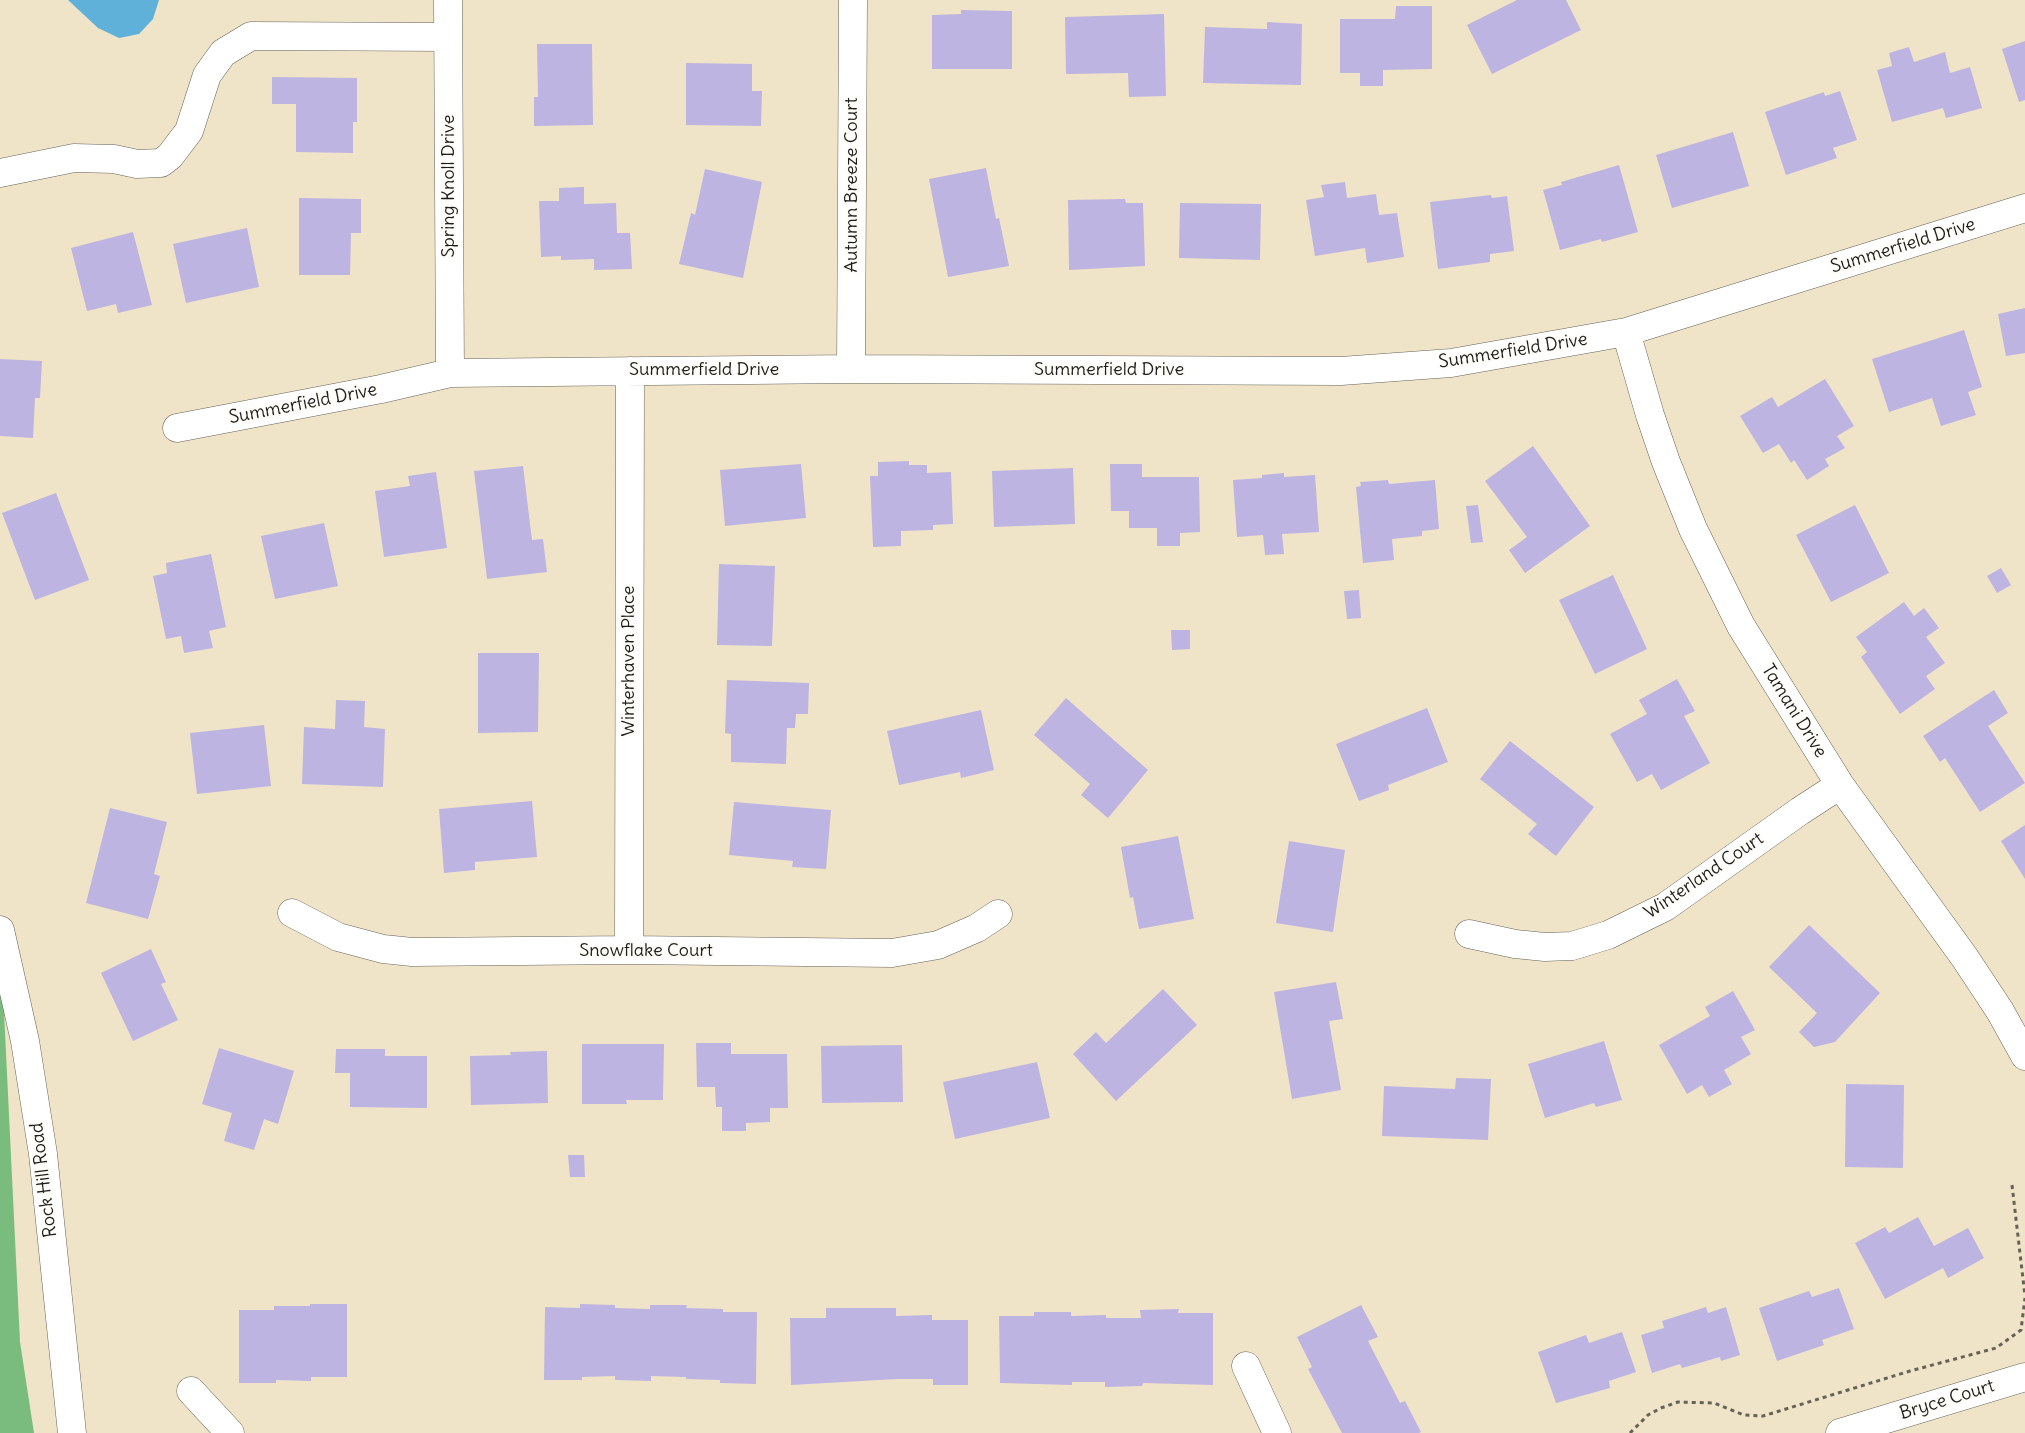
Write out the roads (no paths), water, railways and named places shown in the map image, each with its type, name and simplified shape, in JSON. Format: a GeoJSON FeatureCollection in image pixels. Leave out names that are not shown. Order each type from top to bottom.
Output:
{"type":"FeatureCollection","features":[{"type":"Feature","properties":{"kind":"street","name":"Spring Knoll Drive"},"geometry":{"type":"LineString","coordinates":[[448,0],[450,373]]}},
{"type":"Feature","properties":{"kind":"street","name":"Autumn Breeze Court"},"geometry":{"type":"LineString","coordinates":[[851,369],[853,0]]}},
{"type":"Feature","properties":{"kind":"street"},"geometry":{"type":"LineString","coordinates":[[0,173],[74,158],[114,159],[137,164],[160,163],[170,156],[189,131],[207,75],[223,53],[251,36],[448,37]]}},
{"type":"Feature","properties":{"kind":"street","name":"Summerfield Drive"},"geometry":{"type":"LineString","coordinates":[[177,428],[372,391],[450,373],[851,369],[1341,371],[1450,363],[1626,332],[2025,208]]}},
{"type":"Feature","properties":{"kind":"street","name":"Tamani Drive"},"geometry":{"type":"LineString","coordinates":[[1626,332],[1650,415],[1693,529],[1741,626],[1840,784],[1965,958],[2014,1034],[2025,1056]]}},
{"type":"Feature","properties":{"kind":"street","name":"Winterhaven Place"},"geometry":{"type":"LineString","coordinates":[[629,950],[630,371]]}},
{"type":"Feature","properties":{"kind":"street","name":"Winterland Court"},"geometry":{"type":"LineString","coordinates":[[1469,934],[1515,944],[1545,947],[1572,946],[1608,935],[1665,907],[1840,784]]}},
{"type":"Feature","properties":{"kind":"street","name":"Snowflake Court"},"geometry":{"type":"LineString","coordinates":[[292,913],[338,937],[393,950],[412,952],[629,950],[900,953],[938,945],[977,928],[998,914]]}},
{"type":"Feature","properties":{"kind":"street","name":"Rock Hill Road"},"geometry":{"type":"LineString","coordinates":[[0,930],[25,1041],[43,1154],[72,1433]]}},
{"type":"Feature","properties":{"kind":"street"},"geometry":{"type":"LineString","coordinates":[[1246,1366],[1277,1433]]}},
{"type":"Feature","properties":{"kind":"street","name":"Bryce Court"},"geometry":{"type":"LineString","coordinates":[[1840,1433],[2025,1377]]}},
{"type":"Feature","properties":{"kind":"street"},"geometry":{"type":"LineString","coordinates":[[191,1391],[230,1433]]}},
{"type":"Feature","properties":{"kind":"water"},"geometry":{"type":"Polygon","coordinates":[[[68,0],[159,0],[153,19],[139,34],[119,38],[98,28],[68,0]]]}}]}
